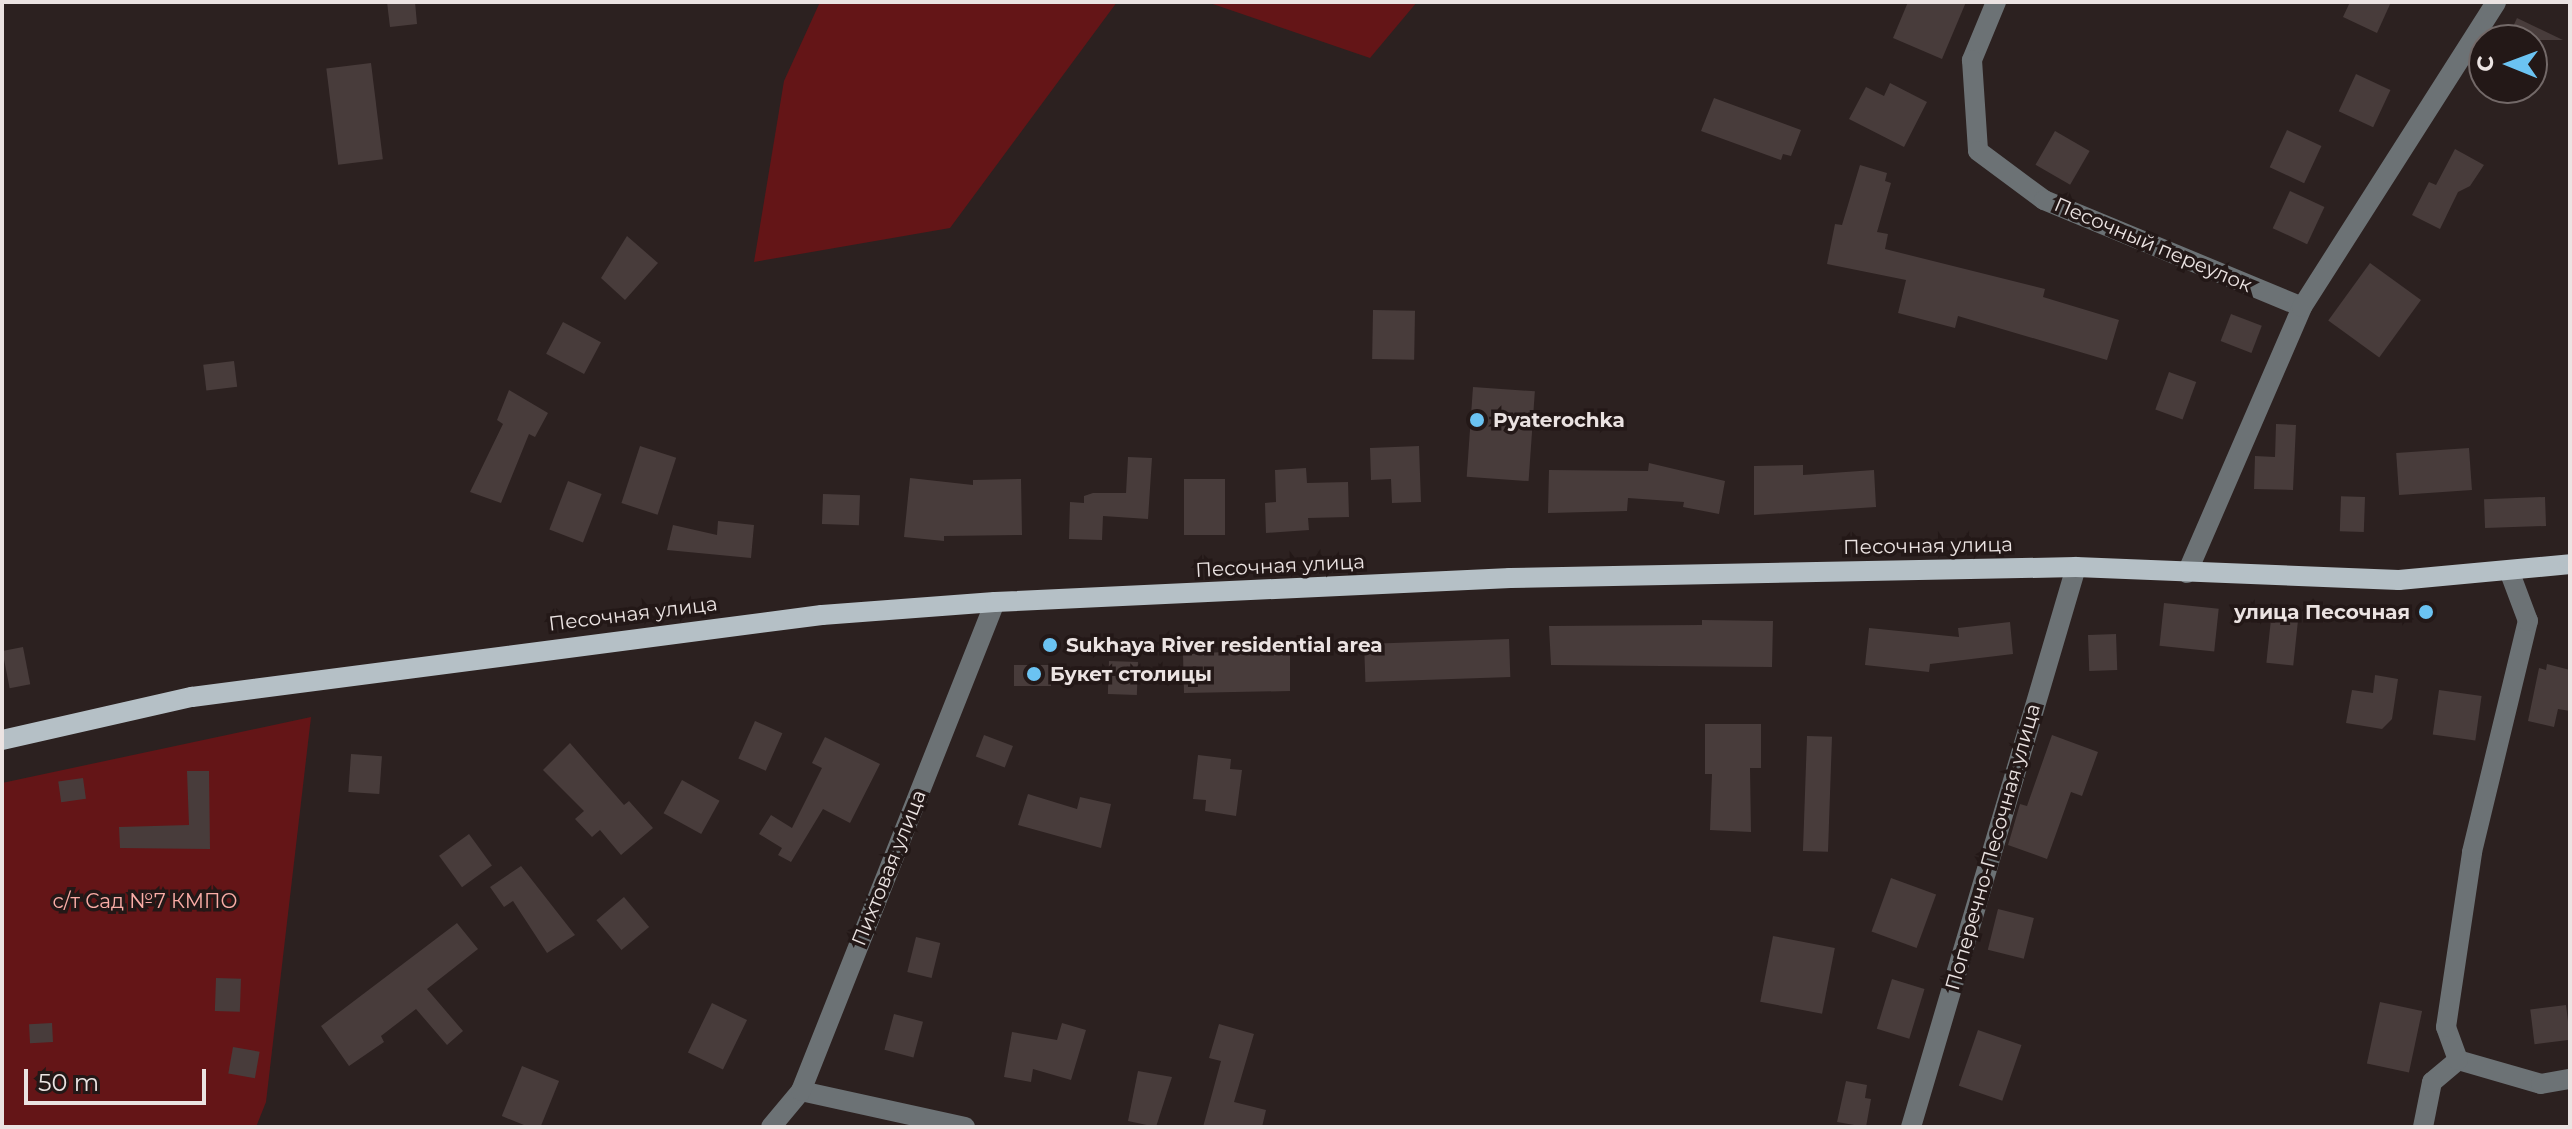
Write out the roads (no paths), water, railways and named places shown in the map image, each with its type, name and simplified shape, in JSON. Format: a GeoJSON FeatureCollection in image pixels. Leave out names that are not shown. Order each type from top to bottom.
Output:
{"type":"FeatureCollection","features":[{"type":"Feature","properties":{"kind":"main road","name":"Песочная улица"},"geometry":{"type":"LineString","coordinates":[[2,740],[192,697],[822,615],[995,602],[1510,578],[2076,567],[2366,581],[2510,573],[2570,564]]}},
{"type":"Feature","properties":{"kind":"street","name":"Песочный переулок"},"geometry":{"type":"LineString","coordinates":[[1996,2],[1972,60],[1978,151],[2044,200],[2302,307]]}},
{"type":"Feature","properties":{"kind":"street"},"geometry":{"type":"LineString","coordinates":[[2187,573],[2302,307],[2496,2]]}},
{"type":"Feature","properties":{"kind":"street","name":"Поперечно-Песочная улица"},"geometry":{"type":"LineString","coordinates":[[1911,1127],[2076,567]]}},
{"type":"Feature","properties":{"kind":"street"},"geometry":{"type":"LineString","coordinates":[[2458,1060],[2446,1027],[2472,852],[2528,621],[2510,573]]}},
{"type":"Feature","properties":{"kind":"street","name":"Пихтовая улица"},"geometry":{"type":"LineString","coordinates":[[771,1127],[801,1091],[995,602]]}},
{"type":"Feature","properties":{"kind":"street"},"geometry":{"type":"LineString","coordinates":[[2458,1060],[2541,1084],[2570,1079]]}},
{"type":"Feature","properties":{"kind":"street"},"geometry":{"type":"LineString","coordinates":[[2423,1127],[2432,1082],[2458,1060]]}},
{"type":"Feature","properties":{"kind":"street"},"geometry":{"type":"LineString","coordinates":[[801,1091],[965,1127]]}},
{"type":"Feature","properties":{"kind":"place","name":"Pyaterochka"},"geometry":{"type":"Point","coordinates":[1477,420]}},
{"type":"Feature","properties":{"kind":"place","name":"улица Песочная"},"geometry":{"type":"Point","coordinates":[2426,612]}},
{"type":"Feature","properties":{"kind":"place","name":"Sukhaya River residential area"},"geometry":{"type":"Point","coordinates":[1050,645]}},
{"type":"Feature","properties":{"kind":"place","name":"Букет столицы"},"geometry":{"type":"Point","coordinates":[1034,674]}},
{"type":"Feature","properties":{"kind":"park label","name":"с/т Сад №7 КМПО"},"geometry":{"type":"Point","coordinates":[145,901]}}]}
